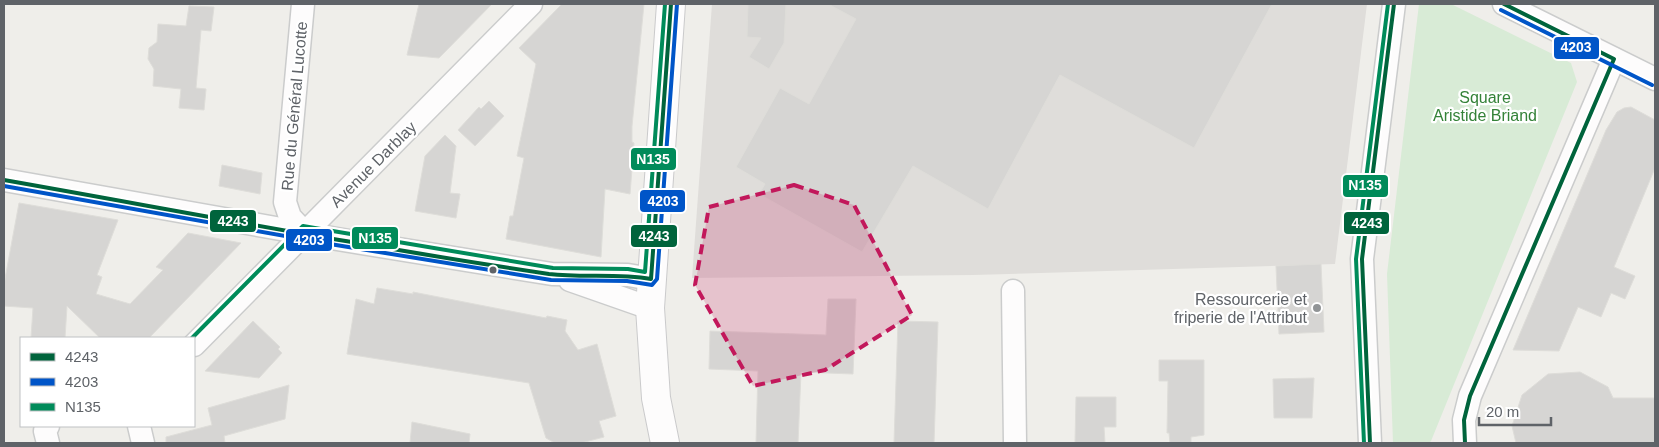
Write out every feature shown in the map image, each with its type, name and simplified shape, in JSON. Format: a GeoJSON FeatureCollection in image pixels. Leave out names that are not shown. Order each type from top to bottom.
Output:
{"type":"FeatureCollection","features":[{"type":"Feature","properties":{"kind":"main road"},"geometry":{"type":"LineString","coordinates":[[665,443],[656,398],[650,308],[671,4]]}},
{"type":"Feature","properties":{"kind":"street","name":"Rue du Général Lucotte"},"geometry":{"type":"LineString","coordinates":[[303,4],[285,202],[290,217],[304,232]]}},
{"type":"Feature","properties":{"kind":"street","name":"Avenue Darblay"},"geometry":{"type":"LineString","coordinates":[[195,344],[531,4]]}},
{"type":"Feature","properties":{"kind":"street"},"geometry":{"type":"LineString","coordinates":[[1370,443],[1362,258],[1394,4]]}},
{"type":"Feature","properties":{"kind":"street"},"geometry":{"type":"LineString","coordinates":[[1504,4],[1655,79]]}},
{"type":"Feature","properties":{"kind":"street"},"geometry":{"type":"LineString","coordinates":[[1464,443],[1464,420],[1470,396],[1614,59]]}},
{"type":"Feature","properties":{"kind":"street"},"geometry":{"type":"LineString","coordinates":[[4,180],[552,274],[628,275],[651,279]]}},
{"type":"Feature","properties":{"kind":"street"},"geometry":{"type":"LineString","coordinates":[[552,274],[650,308]]}},
{"type":"Feature","properties":{"kind":"street"},"geometry":{"type":"LineString","coordinates":[[1014,291],[1015,443]]}},
{"type":"Feature","properties":{"kind":"street"},"geometry":{"type":"LineString","coordinates":[[47,427],[45,431],[48,443]]}},
{"type":"Feature","properties":{"kind":"street"},"geometry":{"type":"LineString","coordinates":[[139,427],[143,443]]}},
{"type":"Feature","properties":{"kind":"highlighted area"},"geometry":{"type":"Polygon","coordinates":[[[794,185],[854,205],[912,315],[825,370],[753,386],[695,285],[709,207],[794,185]]]}},
{"type":"Feature","properties":{"kind":"shaded area"},"geometry":{"type":"Polygon","coordinates":[[[712,4],[1367,4],[1335,264],[973,275],[692,278],[712,4]]]}},
{"type":"Feature","properties":{"kind":"green space","name":"Square Aristide Briand"},"geometry":{"type":"Polygon","coordinates":[[[1419,4],[1451,4],[1571,63],[1577,82],[1431,441],[1429,443],[1393,443],[1387,274],[1419,4]]]}},
{"type":"Feature","properties":{"kind":"building"},"geometry":{"type":"Polygon","coordinates":[[[419,4],[492,4],[439,58],[407,55],[419,4]]]}},
{"type":"Feature","properties":{"kind":"building"},"geometry":{"type":"Polygon","coordinates":[[[562,4],[644,4],[632,126],[632,142],[634,143],[630,194],[605,189],[601,257],[506,239],[510,216],[513,216],[524,158],[517,156],[536,64],[519,48],[562,4]]]}},
{"type":"Feature","properties":{"kind":"building"},"geometry":{"type":"Polygon","coordinates":[[[748,4],[786,4],[784,43],[769,69],[749,57],[761,38],[747,37],[748,4]]]}},
{"type":"Feature","properties":{"kind":"building"},"geometry":{"type":"Polygon","coordinates":[[[828,4],[1272,4],[1194,148],[1060,75],[988,209],[913,166],[862,252],[759,194],[765,184],[736,167],[780,88],[809,104],[856,19],[828,4]]]}},
{"type":"Feature","properties":{"kind":"building"},"geometry":{"type":"Polygon","coordinates":[[[189,6],[214,7],[211,31],[201,30],[196,88],[206,89],[204,110],[179,108],[181,89],[153,86],[154,69],[148,59],[149,48],[157,42],[158,24],[186,26],[189,6]]]}},
{"type":"Feature","properties":{"kind":"building"},"geometry":{"type":"Polygon","coordinates":[[[489,101],[504,116],[475,146],[458,130],[479,107],[481,109],[489,101]]]}},
{"type":"Feature","properties":{"kind":"building"},"geometry":{"type":"Polygon","coordinates":[[[1631,107],[1655,120],[1655,168],[1614,267],[1635,276],[1625,299],[1611,293],[1601,317],[1578,307],[1559,351],[1513,350],[1606,130],[1617,112],[1631,107]]]}},
{"type":"Feature","properties":{"kind":"building"},"geometry":{"type":"Polygon","coordinates":[[[445,135],[456,146],[450,193],[460,194],[456,218],[415,211],[425,156],[445,135]]]}},
{"type":"Feature","properties":{"kind":"building"},"geometry":{"type":"Polygon","coordinates":[[[222,165],[262,173],[260,194],[219,186],[222,165]]]}},
{"type":"Feature","properties":{"kind":"building"},"geometry":{"type":"Polygon","coordinates":[[[19,203],[118,220],[97,275],[102,277],[96,294],[130,304],[163,270],[156,267],[188,233],[241,243],[150,337],[99,337],[67,306],[65,337],[31,337],[33,308],[4,306],[4,284],[19,203]]]}},
{"type":"Feature","properties":{"kind":"building"},"geometry":{"type":"Polygon","coordinates":[[[1321,264],[1324,332],[1279,334],[1276,266],[1321,264]]]}},
{"type":"Feature","properties":{"kind":"building"},"geometry":{"type":"Polygon","coordinates":[[[377,288],[413,294],[413,292],[546,318],[547,316],[567,320],[565,331],[578,350],[597,344],[616,416],[599,421],[604,437],[581,443],[555,443],[546,438],[529,383],[347,354],[356,299],[374,304],[377,288]]]}},
{"type":"Feature","properties":{"kind":"building"},"geometry":{"type":"Polygon","coordinates":[[[828,299],[856,299],[853,374],[801,372],[798,443],[756,443],[758,371],[709,369],[710,331],[826,335],[828,299]]]}},
{"type":"Feature","properties":{"kind":"building"},"geometry":{"type":"Polygon","coordinates":[[[253,321],[280,347],[278,349],[282,353],[259,378],[205,371],[253,321]]]}},
{"type":"Feature","properties":{"kind":"building"},"geometry":{"type":"Polygon","coordinates":[[[898,321],[938,322],[934,443],[894,443],[898,321]]]}},
{"type":"Feature","properties":{"kind":"building"},"geometry":{"type":"Polygon","coordinates":[[[1159,360],[1204,360],[1204,435],[1191,437],[1191,443],[1170,443],[1169,433],[1167,433],[1168,381],[1159,381],[1159,360]]]}},
{"type":"Feature","properties":{"kind":"building"},"geometry":{"type":"Polygon","coordinates":[[[1580,372],[1608,387],[1613,398],[1655,398],[1655,443],[1516,443],[1512,426],[1522,395],[1548,374],[1580,372]]]}},
{"type":"Feature","properties":{"kind":"building"},"geometry":{"type":"Polygon","coordinates":[[[1314,378],[1312,418],[1274,418],[1273,379],[1314,378]]]}},
{"type":"Feature","properties":{"kind":"building"},"geometry":{"type":"Polygon","coordinates":[[[289,385],[285,419],[224,436],[225,443],[166,443],[166,437],[212,425],[208,408],[289,385]]]}},
{"type":"Feature","properties":{"kind":"building"},"geometry":{"type":"Polygon","coordinates":[[[1076,397],[1116,397],[1116,427],[1104,427],[1105,443],[1075,443],[1076,397]]]}},
{"type":"Feature","properties":{"kind":"building"},"geometry":{"type":"Polygon","coordinates":[[[412,422],[470,434],[469,443],[410,443],[412,422]]]}},
{"type":"Feature","properties":{"kind":"transit line","name":"N135"},"geometry":{"type":"LineString","coordinates":[[193,337],[303,226],[553,268],[628,269],[645,272],[665,4]]}},
{"type":"Feature","properties":{"kind":"transit line","name":"4243"},"geometry":{"type":"LineString","coordinates":[[4,180],[481,264],[549,274],[626,276],[651,279],[671,4]]}},
{"type":"Feature","properties":{"kind":"transit line","name":"4203"},"geometry":{"type":"LineString","coordinates":[[4,186],[336,245],[551,280],[627,281],[652,285],[657,279],[677,4]]}},
{"type":"Feature","properties":{"kind":"transit line","name":"N135"},"geometry":{"type":"LineString","coordinates":[[1364,443],[1356,259],[1388,4]]}},
{"type":"Feature","properties":{"kind":"transit line","name":"4243"},"geometry":{"type":"LineString","coordinates":[[1370,443],[1362,259],[1394,4]]}},
{"type":"Feature","properties":{"kind":"transit line","name":"4243"},"geometry":{"type":"LineString","coordinates":[[1465,443],[1464,420],[1470,396],[1614,59],[1504,4]]}},
{"type":"Feature","properties":{"kind":"transit line","name":"4203"},"geometry":{"type":"LineString","coordinates":[[1501,10],[1652,85]]}},
{"type":"Feature","properties":{"kind":"place","name":"Ressourcerie et friperie de l'Attribut"},"geometry":{"type":"Point","coordinates":[1317,308]}}]}
